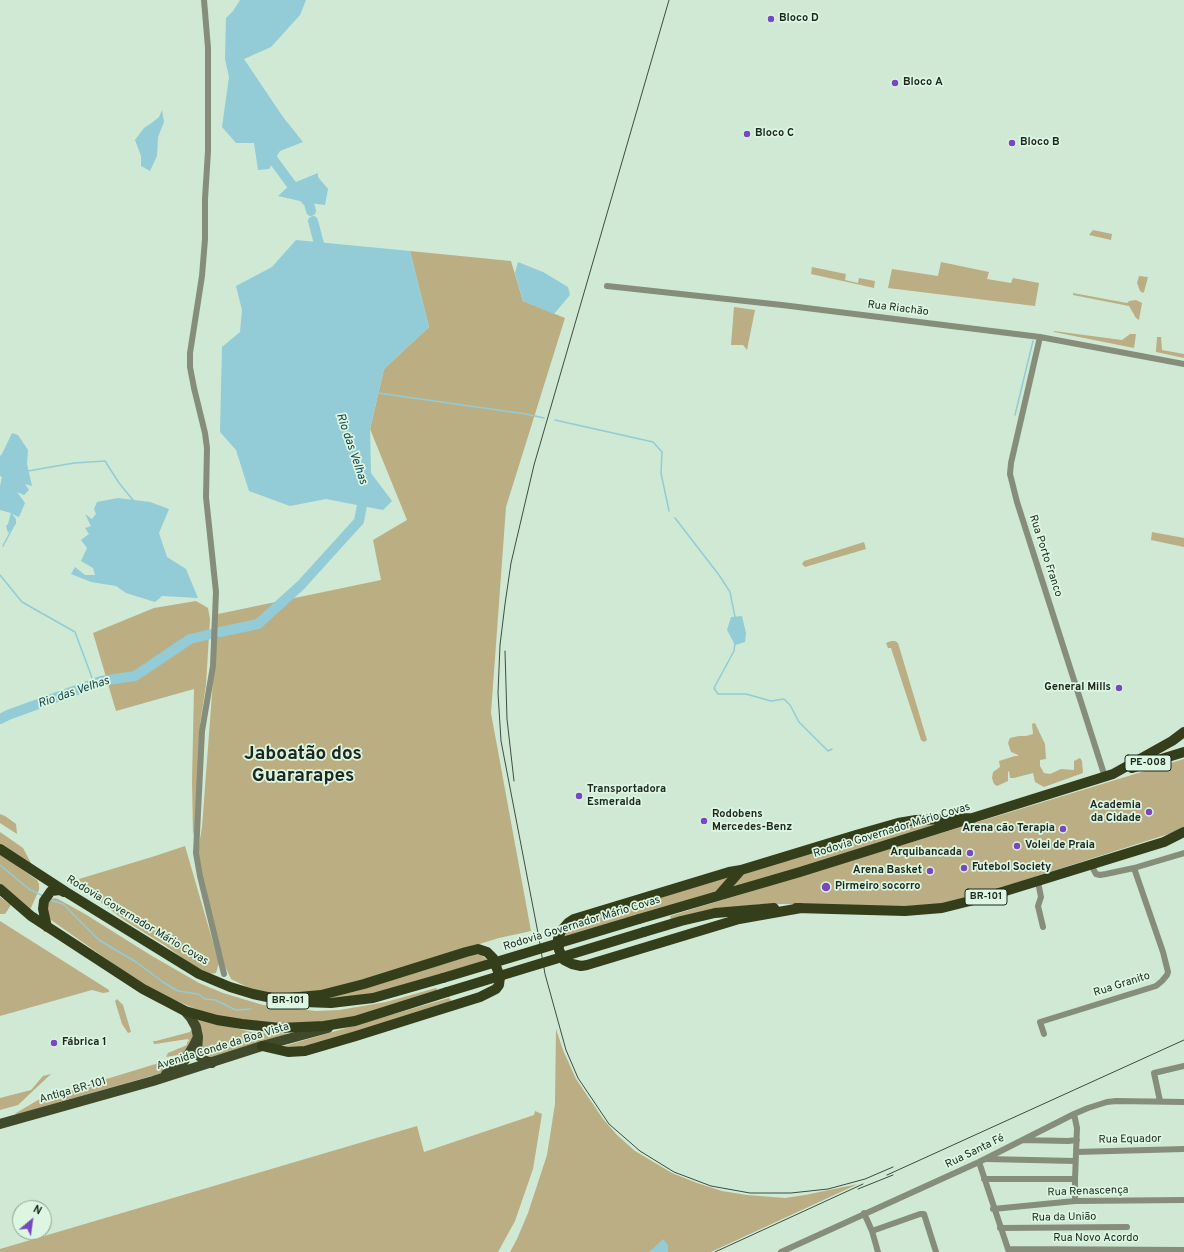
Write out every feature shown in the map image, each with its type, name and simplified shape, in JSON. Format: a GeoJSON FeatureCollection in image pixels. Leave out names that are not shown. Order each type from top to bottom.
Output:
{"type":"FeatureCollection","features":[{"type":"Feature","properties":{"kind":"highway","name":"Rodovia Governador Mário Covas"},"geometry":{"type":"LineString","coordinates":[[0,850],[199,974],[230,987],[277,1000],[321,1003],[364,1000],[800,872],[1109,776],[1172,741],[1184,732]]}},
{"type":"Feature","properties":{"kind":"highway","name":"PE-008"},"geometry":{"type":"LineString","coordinates":[[1109,776],[1184,752]]}},
{"type":"Feature","properties":{"kind":"highway"},"geometry":{"type":"LineString","coordinates":[[802,908],[739,920],[587,965],[581,966],[564,960],[559,950],[559,936],[563,927],[574,919],[898,823],[916,820],[973,818]]}},
{"type":"Feature","properties":{"kind":"highway","name":"BR-101"},"geometry":{"type":"LineString","coordinates":[[0,889],[18,906],[47,927],[143,989],[185,1011],[230,1023],[269,1028],[293,1028],[345,1023],[681,921],[715,913],[763,908],[905,911],[942,908],[1038,882],[1164,842],[1184,832]]}},
{"type":"Feature","properties":{"kind":"highway"},"geometry":{"type":"LineString","coordinates":[[1164,842],[1184,837]]}},
{"type":"Feature","properties":{"kind":"highway"},"geometry":{"type":"LineString","coordinates":[[719,895],[741,870]]}},
{"type":"Feature","properties":{"kind":"highway"},"geometry":{"type":"LineString","coordinates":[[47,927],[43,906],[47,896],[51,891],[60,890],[66,892]]}},
{"type":"Feature","properties":{"kind":"highway"},"geometry":{"type":"LineString","coordinates":[[262,1046],[288,1052],[305,1051],[480,997],[493,991],[499,985],[500,977],[493,958],[487,952],[478,950],[466,952],[364,984],[321,995],[277,1000]]}},
{"type":"Feature","properties":{"kind":"main road","name":"Avenida Conde da Boa Vista"},"geometry":{"type":"LineString","coordinates":[[153,1081],[181,1064],[198,1037],[195,1024],[185,1011]]}},
{"type":"Feature","properties":{"kind":"main road","name":"Avenida Conde da Boa Vista"},"geometry":{"type":"LineString","coordinates":[[153,1081],[262,1046],[345,1023]]}},
{"type":"Feature","properties":{"kind":"main road"},"geometry":{"type":"LineString","coordinates":[[198,1037],[198,1054],[206,1062],[212,1063]]}},
{"type":"Feature","properties":{"kind":"main road","name":"Antiga BR-101"},"geometry":{"type":"LineString","coordinates":[[0,1124],[153,1081]]}},
{"type":"Feature","properties":{"kind":"street"},"geometry":{"type":"LineString","coordinates":[[204,0],[208,48],[208,151],[205,200],[206,239],[190,353],[190,367],[207,448],[206,497],[216,592],[213,666],[202,731],[196,853],[200,876],[224,974]]}},
{"type":"Feature","properties":{"kind":"street","name":"Rua Riachão"},"geometry":{"type":"LineString","coordinates":[[607,286],[782,305],[1040,337],[1184,364]]}},
{"type":"Feature","properties":{"kind":"street","name":"Rua Porto Franco"},"geometry":{"type":"LineString","coordinates":[[1040,337],[1011,463],[1010,474],[1017,502],[1109,776]]}},
{"type":"Feature","properties":{"kind":"street"},"geometry":{"type":"LineString","coordinates":[[1091,865],[1094,872],[1100,875],[1134,868],[1184,853]]}},
{"type":"Feature","properties":{"kind":"street","name":"Rua Granito"},"geometry":{"type":"LineString","coordinates":[[1044,1034],[1040,1022],[1156,986],[1167,976],[1168,972],[1163,952],[1134,868]]}},
{"type":"Feature","properties":{"kind":"street"},"geometry":{"type":"LineString","coordinates":[[1038,882],[1041,897],[1038,906],[1043,928]]}},
{"type":"Feature","properties":{"kind":"street"},"geometry":{"type":"LineString","coordinates":[[1160,1101],[1154,1074],[1155,1072],[1184,1066]]}},
{"type":"Feature","properties":{"kind":"street","name":"Rua Santa Fé"},"geometry":{"type":"LineString","coordinates":[[780,1252],[981,1161],[1074,1114],[1099,1104],[1116,1101],[1184,1102]]}},
{"type":"Feature","properties":{"kind":"street"},"geometry":{"type":"LineString","coordinates":[[1074,1114],[1077,1128],[1075,1161],[1076,1201]]}},
{"type":"Feature","properties":{"kind":"street"},"geometry":{"type":"LineString","coordinates":[[1021,1140],[1077,1140]]}},
{"type":"Feature","properties":{"kind":"street","name":"Rua Equador"},"geometry":{"type":"LineString","coordinates":[[1076,1152],[1184,1149]]}},
{"type":"Feature","properties":{"kind":"street"},"geometry":{"type":"LineString","coordinates":[[1008,1251],[984,1179],[981,1161],[1075,1161]]}},
{"type":"Feature","properties":{"kind":"street"},"geometry":{"type":"LineString","coordinates":[[984,1179],[1075,1179]]}},
{"type":"Feature","properties":{"kind":"street","name":"Rua Renascença"},"geometry":{"type":"LineString","coordinates":[[993,1209],[1076,1201],[1184,1200]]}},
{"type":"Feature","properties":{"kind":"street"},"geometry":{"type":"LineString","coordinates":[[864,1214],[872,1231],[878,1252]]}},
{"type":"Feature","properties":{"kind":"street"},"geometry":{"type":"LineString","coordinates":[[872,1231],[920,1214],[924,1214],[936,1252]]}},
{"type":"Feature","properties":{"kind":"street","name":"Rua da União"},"geometry":{"type":"LineString","coordinates":[[1000,1228],[1127,1227]]}},
{"type":"Feature","properties":{"kind":"street","name":"Rua Novo Acordo"},"geometry":{"type":"LineString","coordinates":[[1008,1251],[1184,1250]]}},
{"type":"Feature","properties":{"kind":"shaded area"},"geometry":{"type":"Polygon","coordinates":[[[1093,230],[1112,234],[1111,240],[1089,235],[1093,230]]]}},
{"type":"Feature","properties":{"kind":"shaded area"},"geometry":{"type":"Polygon","coordinates":[[[410,251],[511,261],[523,301],[565,318],[506,507],[491,713],[531,931],[499,938],[316,994],[280,994],[251,989],[231,979],[225,966],[205,892],[198,851],[202,827],[218,614],[381,580],[373,540],[407,520],[370,429],[384,369],[429,327],[410,251]]]}},
{"type":"Feature","properties":{"kind":"shaded area"},"geometry":{"type":"Polygon","coordinates":[[[941,262],[989,272],[987,279],[1011,283],[1013,278],[1039,283],[1035,306],[888,288],[892,269],[938,276],[941,262]]]}},
{"type":"Feature","properties":{"kind":"shaded area"},"geometry":{"type":"Polygon","coordinates":[[[812,267],[846,274],[845,280],[858,283],[859,278],[875,281],[874,288],[811,274],[812,267]]]}},
{"type":"Feature","properties":{"kind":"shaded area"},"geometry":{"type":"Polygon","coordinates":[[[1139,276],[1148,277],[1143,293],[1140,291],[1137,283],[1139,276]]]}},
{"type":"Feature","properties":{"kind":"shaded area"},"geometry":{"type":"Polygon","coordinates":[[[1073,293],[1127,303],[1129,301],[1136,300],[1142,303],[1139,320],[1136,318],[1129,306],[1073,295],[1073,293]]]}},
{"type":"Feature","properties":{"kind":"shaded area"},"geometry":{"type":"Polygon","coordinates":[[[734,307],[755,310],[747,350],[743,345],[731,345],[734,307]]]}},
{"type":"Feature","properties":{"kind":"shaded area"},"geometry":{"type":"Polygon","coordinates":[[[1054,331],[1122,340],[1130,334],[1136,334],[1134,348],[1054,331]]]}},
{"type":"Feature","properties":{"kind":"shaded area"},"geometry":{"type":"Polygon","coordinates":[[[1157,337],[1161,337],[1162,350],[1184,354],[1184,358],[1156,352],[1157,337]]]}},
{"type":"Feature","properties":{"kind":"shaded area"},"geometry":{"type":"Polygon","coordinates":[[[1152,532],[1184,538],[1184,547],[1151,540],[1152,532]]]}},
{"type":"Feature","properties":{"kind":"shaded area"},"geometry":{"type":"Polygon","coordinates":[[[864,542],[866,549],[805,567],[802,564],[804,561],[864,542]]]}},
{"type":"Feature","properties":{"kind":"shaded area"},"geometry":{"type":"Polygon","coordinates":[[[196,601],[208,608],[210,619],[206,685],[200,724],[196,821],[193,836],[192,781],[194,689],[116,711],[93,633],[154,608],[196,601]]]}},
{"type":"Feature","properties":{"kind":"shaded area"},"geometry":{"type":"Polygon","coordinates":[[[891,641],[898,643],[927,740],[924,742],[921,740],[891,648],[888,648],[886,643],[891,641]]]}},
{"type":"Feature","properties":{"kind":"shaded area"},"geometry":{"type":"Polygon","coordinates":[[[1035,723],[1045,744],[1046,759],[1040,760],[1040,766],[1044,773],[1050,774],[1061,769],[1074,770],[1074,761],[1080,758],[1082,761],[1083,773],[1044,787],[1035,782],[1033,773],[1010,778],[1009,771],[1008,781],[997,786],[994,784],[992,778],[993,772],[1000,767],[999,761],[1019,756],[1011,752],[1008,743],[1010,738],[1033,734],[1032,724],[1035,723]]]}},
{"type":"Feature","properties":{"kind":"shaded area"},"geometry":{"type":"Polygon","coordinates":[[[1184,759],[1184,829],[987,892],[934,905],[845,906],[761,904],[671,920],[670,916],[1184,759]]]}},
{"type":"Feature","properties":{"kind":"shaded area"},"geometry":{"type":"Polygon","coordinates":[[[0,814],[16,824],[17,834],[0,823],[0,814]]]}},
{"type":"Feature","properties":{"kind":"shaded area"},"geometry":{"type":"Polygon","coordinates":[[[973,818],[561,939],[569,924],[898,823],[973,818]]]}},
{"type":"Feature","properties":{"kind":"shaded area"},"geometry":{"type":"Polygon","coordinates":[[[0,832],[23,848],[32,865],[0,844],[0,832]]]}},
{"type":"Feature","properties":{"kind":"shaded area"},"geometry":{"type":"Polygon","coordinates":[[[185,846],[219,963],[216,973],[210,974],[192,965],[166,946],[127,922],[84,890],[79,879],[185,846]]]}},
{"type":"Feature","properties":{"kind":"shaded area"},"geometry":{"type":"Polygon","coordinates":[[[0,854],[37,880],[39,890],[30,910],[0,884],[0,854]]]}},
{"type":"Feature","properties":{"kind":"shaded area"},"geometry":{"type":"Polygon","coordinates":[[[0,897],[11,905],[5,914],[0,914],[0,897]]]}},
{"type":"Feature","properties":{"kind":"shaded area"},"geometry":{"type":"Polygon","coordinates":[[[55,898],[85,914],[152,956],[199,983],[223,993],[263,1005],[316,1011],[339,1010],[386,1002],[436,988],[438,991],[360,1016],[335,1021],[274,1026],[208,1014],[162,995],[122,970],[51,920],[45,909],[51,899],[55,898]]]}},
{"type":"Feature","properties":{"kind":"shaded area"},"geometry":{"type":"Polygon","coordinates":[[[0,921],[109,990],[109,992],[103,993],[92,990],[0,1016],[0,921]]]}},
{"type":"Feature","properties":{"kind":"shaded area"},"geometry":{"type":"Polygon","coordinates":[[[476,954],[481,955],[487,961],[374,993],[327,999],[329,997],[476,954]]]}},
{"type":"Feature","properties":{"kind":"shaded area"},"geometry":{"type":"Polygon","coordinates":[[[449,998],[452,1002],[303,1048],[281,1047],[449,998]]]}},
{"type":"Feature","properties":{"kind":"shaded area"},"geometry":{"type":"Polygon","coordinates":[[[117,999],[123,1005],[131,1032],[128,1033],[122,1024],[115,1001],[117,999]]]}},
{"type":"Feature","properties":{"kind":"shaded area"},"geometry":{"type":"Polygon","coordinates":[[[198,1019],[251,1032],[297,1034],[210,1058],[201,1051],[198,1019]]]}},
{"type":"Feature","properties":{"kind":"shaded area"},"geometry":{"type":"Polygon","coordinates":[[[556,1029],[563,1050],[576,1079],[603,1119],[617,1135],[635,1151],[672,1173],[722,1191],[747,1195],[785,1198],[858,1184],[711,1252],[510,1252],[528,1213],[547,1155],[555,1104],[556,1029]]]}},
{"type":"Feature","properties":{"kind":"shaded area"},"geometry":{"type":"Polygon","coordinates":[[[193,1030],[194,1035],[186,1054],[165,1072],[15,1115],[38,1100],[178,1058],[178,1055],[166,1057],[168,1053],[187,1045],[187,1042],[189,1041],[188,1039],[155,1044],[153,1041],[190,1032],[193,1030]]]}},
{"type":"Feature","properties":{"kind":"shaded area"},"geometry":{"type":"Polygon","coordinates":[[[51,1074],[18,1105],[0,1110],[0,1098],[31,1090],[43,1076],[51,1074]]]}},
{"type":"Feature","properties":{"kind":"shaded area"},"geometry":{"type":"Polygon","coordinates":[[[535,1111],[542,1114],[533,1169],[515,1221],[498,1252],[0,1252],[0,1249],[31,1240],[52,1240],[52,1234],[417,1126],[424,1152],[534,1115],[535,1111]]]}},
{"type":"Feature","properties":{"kind":"water"},"geometry":{"type":"Polygon","coordinates":[[[240,0],[306,0],[300,15],[271,47],[244,59],[283,117],[303,142],[280,151],[269,169],[258,170],[254,143],[236,143],[222,127],[229,77],[225,59],[226,18],[233,11],[240,0]]]}},
{"type":"Feature","properties":{"kind":"water"},"geometry":{"type":"Polygon","coordinates":[[[162,110],[164,122],[158,137],[157,156],[150,171],[141,166],[141,156],[135,140],[144,128],[159,117],[162,110]]]}},
{"type":"Feature","properties":{"kind":"water"},"geometry":{"type":"Polygon","coordinates":[[[318,173],[318,177],[328,189],[325,205],[278,196],[291,184],[318,173]]]}},
{"type":"Feature","properties":{"kind":"water"},"geometry":{"type":"Polygon","coordinates":[[[296,240],[410,251],[429,327],[384,369],[370,429],[371,473],[392,501],[383,510],[326,499],[290,506],[249,491],[236,450],[220,432],[222,347],[240,332],[242,310],[236,286],[272,267],[296,240]]]}},
{"type":"Feature","properties":{"kind":"water"},"geometry":{"type":"Polygon","coordinates":[[[518,262],[543,272],[568,287],[570,295],[554,314],[523,301],[515,273],[518,262]]]}},
{"type":"Feature","properties":{"kind":"water"},"geometry":{"type":"Polygon","coordinates":[[[12,433],[18,435],[28,450],[27,464],[32,486],[25,484],[29,490],[24,495],[17,492],[25,503],[19,517],[12,514],[16,519],[16,524],[8,533],[6,526],[11,513],[0,510],[0,486],[2,477],[0,476],[0,456],[12,433]]]}},
{"type":"Feature","properties":{"kind":"water"},"geometry":{"type":"Polygon","coordinates":[[[118,498],[150,502],[169,509],[159,533],[167,557],[186,569],[198,598],[162,596],[155,602],[126,593],[116,586],[91,582],[71,574],[75,567],[85,575],[95,575],[93,568],[81,561],[87,548],[81,540],[89,534],[85,528],[91,526],[85,514],[92,519],[96,514],[94,509],[97,502],[118,498]]]}},
{"type":"Feature","properties":{"kind":"water"},"geometry":{"type":"Polygon","coordinates":[[[742,616],[746,633],[745,642],[735,645],[727,630],[731,617],[742,616]]]}},
{"type":"Feature","properties":{"kind":"water"},"geometry":{"type":"Polygon","coordinates":[[[663,1239],[668,1245],[668,1252],[649,1252],[663,1239]]]}},
{"type":"Feature","properties":{"kind":"waterway","name":"Rio das Velhas"},"geometry":{"type":"LineString","coordinates":[[266,150],[291,184],[309,203],[311,211]]}},
{"type":"Feature","properties":{"kind":"waterway","name":"Rio das Velhas"},"geometry":{"type":"LineString","coordinates":[[313,221],[322,255]]}},
{"type":"Feature","properties":{"kind":"waterway"},"geometry":{"type":"LineString","coordinates":[[1015,415],[1033,341]]}},
{"type":"Feature","properties":{"kind":"waterway"},"geometry":{"type":"LineString","coordinates":[[378,393],[526,414],[544,418]]}},
{"type":"Feature","properties":{"kind":"waterway"},"geometry":{"type":"LineString","coordinates":[[555,420],[653,442],[662,452],[661,473],[669,511]]}},
{"type":"Feature","properties":{"kind":"waterway"},"geometry":{"type":"LineString","coordinates":[[28,471],[74,463],[105,461],[119,483],[133,500]]}},
{"type":"Feature","properties":{"kind":"waterway","name":"Rio das Velhas"},"geometry":{"type":"LineString","coordinates":[[220,632],[258,624],[301,585],[359,521],[364,495]]}},
{"type":"Feature","properties":{"kind":"waterway"},"geometry":{"type":"LineString","coordinates":[[675,518],[719,575],[730,592],[735,617]]}},
{"type":"Feature","properties":{"kind":"waterway"},"geometry":{"type":"LineString","coordinates":[[3,546],[14,525]]}},
{"type":"Feature","properties":{"kind":"waterway"},"geometry":{"type":"LineString","coordinates":[[0,575],[22,602],[75,632],[94,683]]}},
{"type":"Feature","properties":{"kind":"waterway","name":"Rio das Velhas"},"geometry":{"type":"LineString","coordinates":[[0,719],[101,681],[135,676],[190,639],[211,634]]}},
{"type":"Feature","properties":{"kind":"waterway"},"geometry":{"type":"LineString","coordinates":[[735,643],[734,651],[714,688],[718,694],[746,694],[771,701],[784,699],[790,705],[799,722],[828,751],[832,749]]}},
{"type":"Feature","properties":{"kind":"waterway"},"geometry":{"type":"LineString","coordinates":[[0,865],[29,889],[43,896]]}},
{"type":"Feature","properties":{"kind":"waterway"},"geometry":{"type":"LineString","coordinates":[[50,900],[63,904],[99,940],[136,962],[178,991],[198,994],[205,999],[215,1000],[236,1010],[251,1009]]}},
{"type":"Feature","properties":{"kind":"tram line"},"geometry":{"type":"LineString","coordinates":[[669,0],[534,465],[511,563],[505,604],[500,645],[498,693],[501,741],[545,974],[566,1050],[578,1078],[609,1124],[640,1151],[674,1172],[711,1186],[750,1193],[791,1193],[828,1189],[865,1179],[893,1167]]}},
{"type":"Feature","properties":{"kind":"tram line"},"geometry":{"type":"LineString","coordinates":[[505,651],[507,719],[514,781]]}},
{"type":"Feature","properties":{"kind":"tram line"},"geometry":{"type":"LineString","coordinates":[[887,1175],[1184,1040]]}},
{"type":"Feature","properties":{"kind":"tram line"},"geometry":{"type":"LineString","coordinates":[[858,1189],[893,1175]]}},
{"type":"Feature","properties":{"kind":"tram line"},"geometry":{"type":"LineString","coordinates":[[715,1252],[863,1184]]}},
{"type":"Feature","properties":{"kind":"place","name":"Bloco D"},"geometry":{"type":"Point","coordinates":[771,19]}},
{"type":"Feature","properties":{"kind":"place","name":"Bloco A"},"geometry":{"type":"Point","coordinates":[895,83]}},
{"type":"Feature","properties":{"kind":"place","name":"Bloco C"},"geometry":{"type":"Point","coordinates":[747,134]}},
{"type":"Feature","properties":{"kind":"place","name":"Bloco B"},"geometry":{"type":"Point","coordinates":[1012,143]}},
{"type":"Feature","properties":{"kind":"place","name":"General Mills"},"geometry":{"type":"Point","coordinates":[1119,688]}},
{"type":"Feature","properties":{"kind":"place","name":"Transportadora Esmeralda"},"geometry":{"type":"Point","coordinates":[579,796]}},
{"type":"Feature","properties":{"kind":"place","name":"Academia da Cidade"},"geometry":{"type":"Point","coordinates":[1149,812]}},
{"type":"Feature","properties":{"kind":"place","name":"Rodobens Mercedes-Benz"},"geometry":{"type":"Point","coordinates":[704,821]}},
{"type":"Feature","properties":{"kind":"place","name":"Arena cão Terapia"},"geometry":{"type":"Point","coordinates":[1063,829]}},
{"type":"Feature","properties":{"kind":"place","name":"Volei de Praia"},"geometry":{"type":"Point","coordinates":[1017,846]}},
{"type":"Feature","properties":{"kind":"place","name":"Arquibancada"},"geometry":{"type":"Point","coordinates":[970,853]}},
{"type":"Feature","properties":{"kind":"place","name":"Futebol Society"},"geometry":{"type":"Point","coordinates":[964,868]}},
{"type":"Feature","properties":{"kind":"place","name":"Arena Basket"},"geometry":{"type":"Point","coordinates":[930,871]}},
{"type":"Feature","properties":{"kind":"place","name":"Pirmeiro socorro"},"geometry":{"type":"Point","coordinates":[826,887]}},
{"type":"Feature","properties":{"kind":"place","name":"Fábrica 1"},"geometry":{"type":"Point","coordinates":[54,1043]}},
{"type":"Feature","properties":{"kind":"district","name":"Jaboatão dos Guararapes"},"geometry":{"type":"Point","coordinates":[303,766]}}]}
